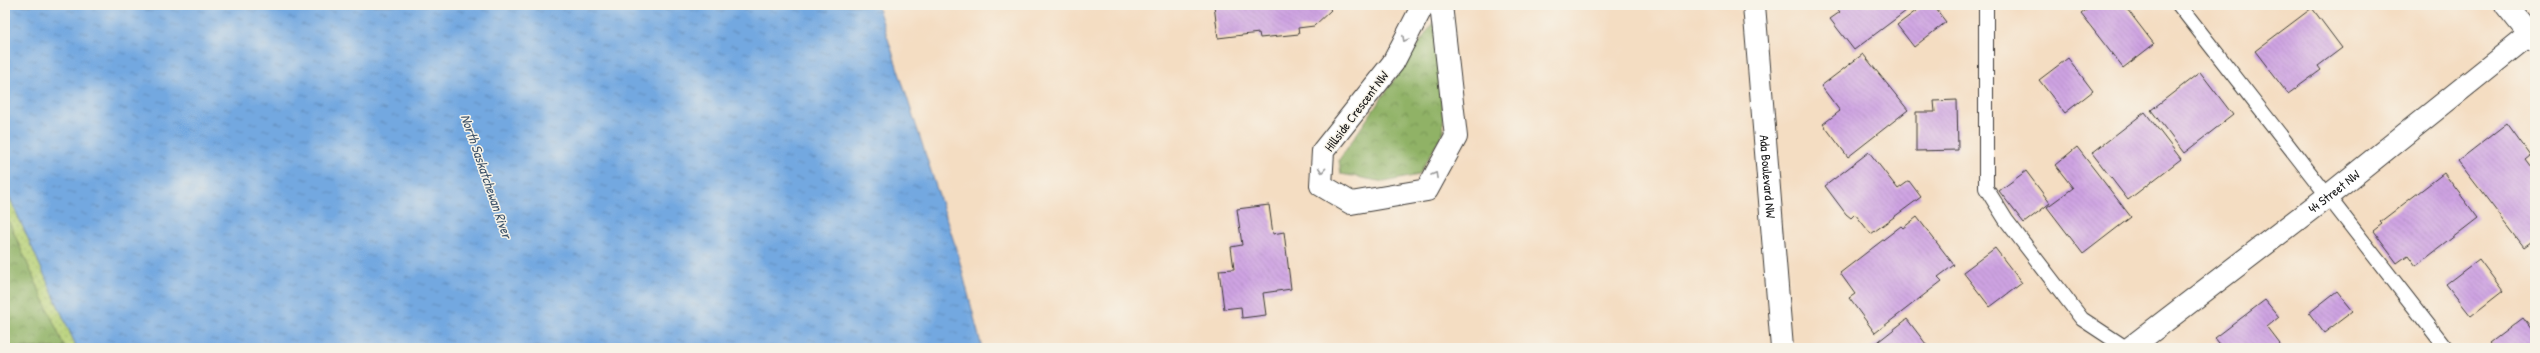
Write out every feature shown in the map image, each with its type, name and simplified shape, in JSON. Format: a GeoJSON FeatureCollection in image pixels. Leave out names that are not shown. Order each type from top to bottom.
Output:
{"type":"FeatureCollection","features":[{"type":"Feature","properties":{"kind":"street","name":"Hillside Crescent NW"},"geometry":{"type":"LineString","coordinates":[[1423,5],[1393,63],[1324,151],[1321,185],[1351,203],[1427,190],[1456,137],[1441,5]]}},
{"type":"Feature","properties":{"kind":"street","name":"Ada Boulevard NW"},"geometry":{"type":"LineString","coordinates":[[1754,5],[1782,348]]}},
{"type":"Feature","properties":{"kind":"street"},"geometry":{"type":"LineString","coordinates":[[2506,5],[2533,35]]}},
{"type":"Feature","properties":{"kind":"street","name":"44 Street NW"},"geometry":{"type":"LineString","coordinates":[[2130,348],[2328,196],[2533,35]]}},
{"type":"Feature","properties":{"kind":"lane"},"geometry":{"type":"LineString","coordinates":[[1986,5],[1986,188],[2006,220],[2082,319],[2126,348]]}},
{"type":"Feature","properties":{"kind":"lane"},"geometry":{"type":"LineString","coordinates":[[2179,5],[2446,348]]}},
{"type":"Feature","properties":{"kind":"green space"},"geometry":{"type":"Polygon","coordinates":[[[1435,20],[1444,131],[1419,175],[1384,182],[1341,174],[1339,160],[1435,20]]]}},
{"type":"Feature","properties":{"kind":"green space"},"geometry":{"type":"Polygon","coordinates":[[[5,187],[77,348],[5,348],[5,187]]]}},
{"type":"Feature","properties":{"kind":"green space"},"geometry":{"type":"Polygon","coordinates":[[[5,213],[65,348],[5,348],[5,213]]]}},
{"type":"Feature","properties":{"kind":"water","name":"North Saskatchewan River"},"geometry":{"type":"Polygon","coordinates":[[[5,5],[877,5],[957,251],[982,348],[77,348],[5,187],[5,5]]]}},
{"type":"Feature","properties":{"kind":"building"},"geometry":{"type":"Polygon","coordinates":[[[1214,5],[1326,5],[1331,10],[1314,26],[1298,28],[1299,34],[1260,38],[1259,33],[1218,38],[1214,5]]]}},
{"type":"Feature","properties":{"kind":"building"},"geometry":{"type":"Polygon","coordinates":[[[1834,5],[1901,5],[1906,11],[1854,50],[1830,19],[1840,12],[1834,5]]]}},
{"type":"Feature","properties":{"kind":"building"},"geometry":{"type":"Polygon","coordinates":[[[1924,5],[1933,5],[1946,22],[1914,47],[1897,25],[1924,5]]]}},
{"type":"Feature","properties":{"kind":"building"},"geometry":{"type":"Polygon","coordinates":[[[2093,5],[2124,5],[2154,44],[2123,68],[2081,14],[2093,5]]]}},
{"type":"Feature","properties":{"kind":"building"},"geometry":{"type":"Polygon","coordinates":[[[2312,8],[2342,48],[2318,66],[2321,70],[2288,94],[2255,51],[2312,8]]]}},
{"type":"Feature","properties":{"kind":"building"},"geometry":{"type":"Polygon","coordinates":[[[1863,54],[1908,110],[1848,157],[1823,124],[1840,111],[1821,86],[1863,54]]]}},
{"type":"Feature","properties":{"kind":"building"},"geometry":{"type":"Polygon","coordinates":[[[2068,58],[2093,91],[2065,113],[2039,80],[2068,58]]]}},
{"type":"Feature","properties":{"kind":"building"},"geometry":{"type":"Polygon","coordinates":[[[2200,72],[2233,115],[2184,153],[2151,110],[2200,72]]]}},
{"type":"Feature","properties":{"kind":"building"},"geometry":{"type":"Polygon","coordinates":[[[1957,100],[1958,150],[1916,151],[1916,112],[1935,112],[1934,101],[1957,100]]]}},
{"type":"Feature","properties":{"kind":"building"},"geometry":{"type":"Polygon","coordinates":[[[2145,112],[2181,159],[2128,200],[2092,153],[2145,112]]]}},
{"type":"Feature","properties":{"kind":"building"},"geometry":{"type":"Polygon","coordinates":[[[2507,123],[2531,156],[2526,160],[2535,172],[2535,239],[2524,247],[2458,161],[2507,123]]]}},
{"type":"Feature","properties":{"kind":"building"},"geometry":{"type":"Polygon","coordinates":[[[2077,147],[2131,217],[2083,254],[2047,207],[2073,188],[2055,165],[2077,147]]]}},
{"type":"Feature","properties":{"kind":"building"},"geometry":{"type":"Polygon","coordinates":[[[1869,152],[1898,189],[1909,181],[1921,197],[1871,234],[1855,214],[1851,218],[1846,214],[1825,186],[1869,152]]]}},
{"type":"Feature","properties":{"kind":"building"},"geometry":{"type":"Polygon","coordinates":[[[2026,171],[2050,203],[2024,223],[1999,191],[2026,171]]]}},
{"type":"Feature","properties":{"kind":"building"},"geometry":{"type":"Polygon","coordinates":[[[2444,173],[2478,218],[2416,266],[2408,255],[2397,263],[2373,231],[2382,224],[2380,222],[2444,173]]]}},
{"type":"Feature","properties":{"kind":"building"},"geometry":{"type":"Polygon","coordinates":[[[1269,205],[1273,234],[1284,232],[1291,289],[1263,293],[1266,315],[1242,318],[1241,307],[1224,309],[1219,270],[1234,269],[1231,247],[1242,245],[1237,209],[1269,205]]]}},
{"type":"Feature","properties":{"kind":"building"},"geometry":{"type":"Polygon","coordinates":[[[1917,217],[1954,265],[1938,277],[1942,281],[1875,333],[1849,298],[1855,294],[1840,273],[1901,226],[1903,228],[1917,217]]]}},
{"type":"Feature","properties":{"kind":"building"},"geometry":{"type":"Polygon","coordinates":[[[1995,248],[2022,283],[1990,307],[1963,272],[1995,248]]]}},
{"type":"Feature","properties":{"kind":"building"},"geometry":{"type":"Polygon","coordinates":[[[2479,259],[2503,291],[2471,316],[2446,284],[2479,259]]]}},
{"type":"Feature","properties":{"kind":"building"},"geometry":{"type":"Polygon","coordinates":[[[2337,291],[2353,311],[2324,333],[2309,313],[2337,291]]]}},
{"type":"Feature","properties":{"kind":"building"},"geometry":{"type":"Polygon","coordinates":[[[2265,300],[2279,317],[2267,327],[2283,348],[2223,348],[2215,338],[2265,300]]]}},
{"type":"Feature","properties":{"kind":"building"},"geometry":{"type":"Polygon","coordinates":[[[2523,318],[2535,334],[2535,348],[2494,348],[2490,343],[2523,318]]]}},
{"type":"Feature","properties":{"kind":"building"},"geometry":{"type":"Polygon","coordinates":[[[1907,319],[1929,348],[1870,348],[1907,319]]]}}]}
